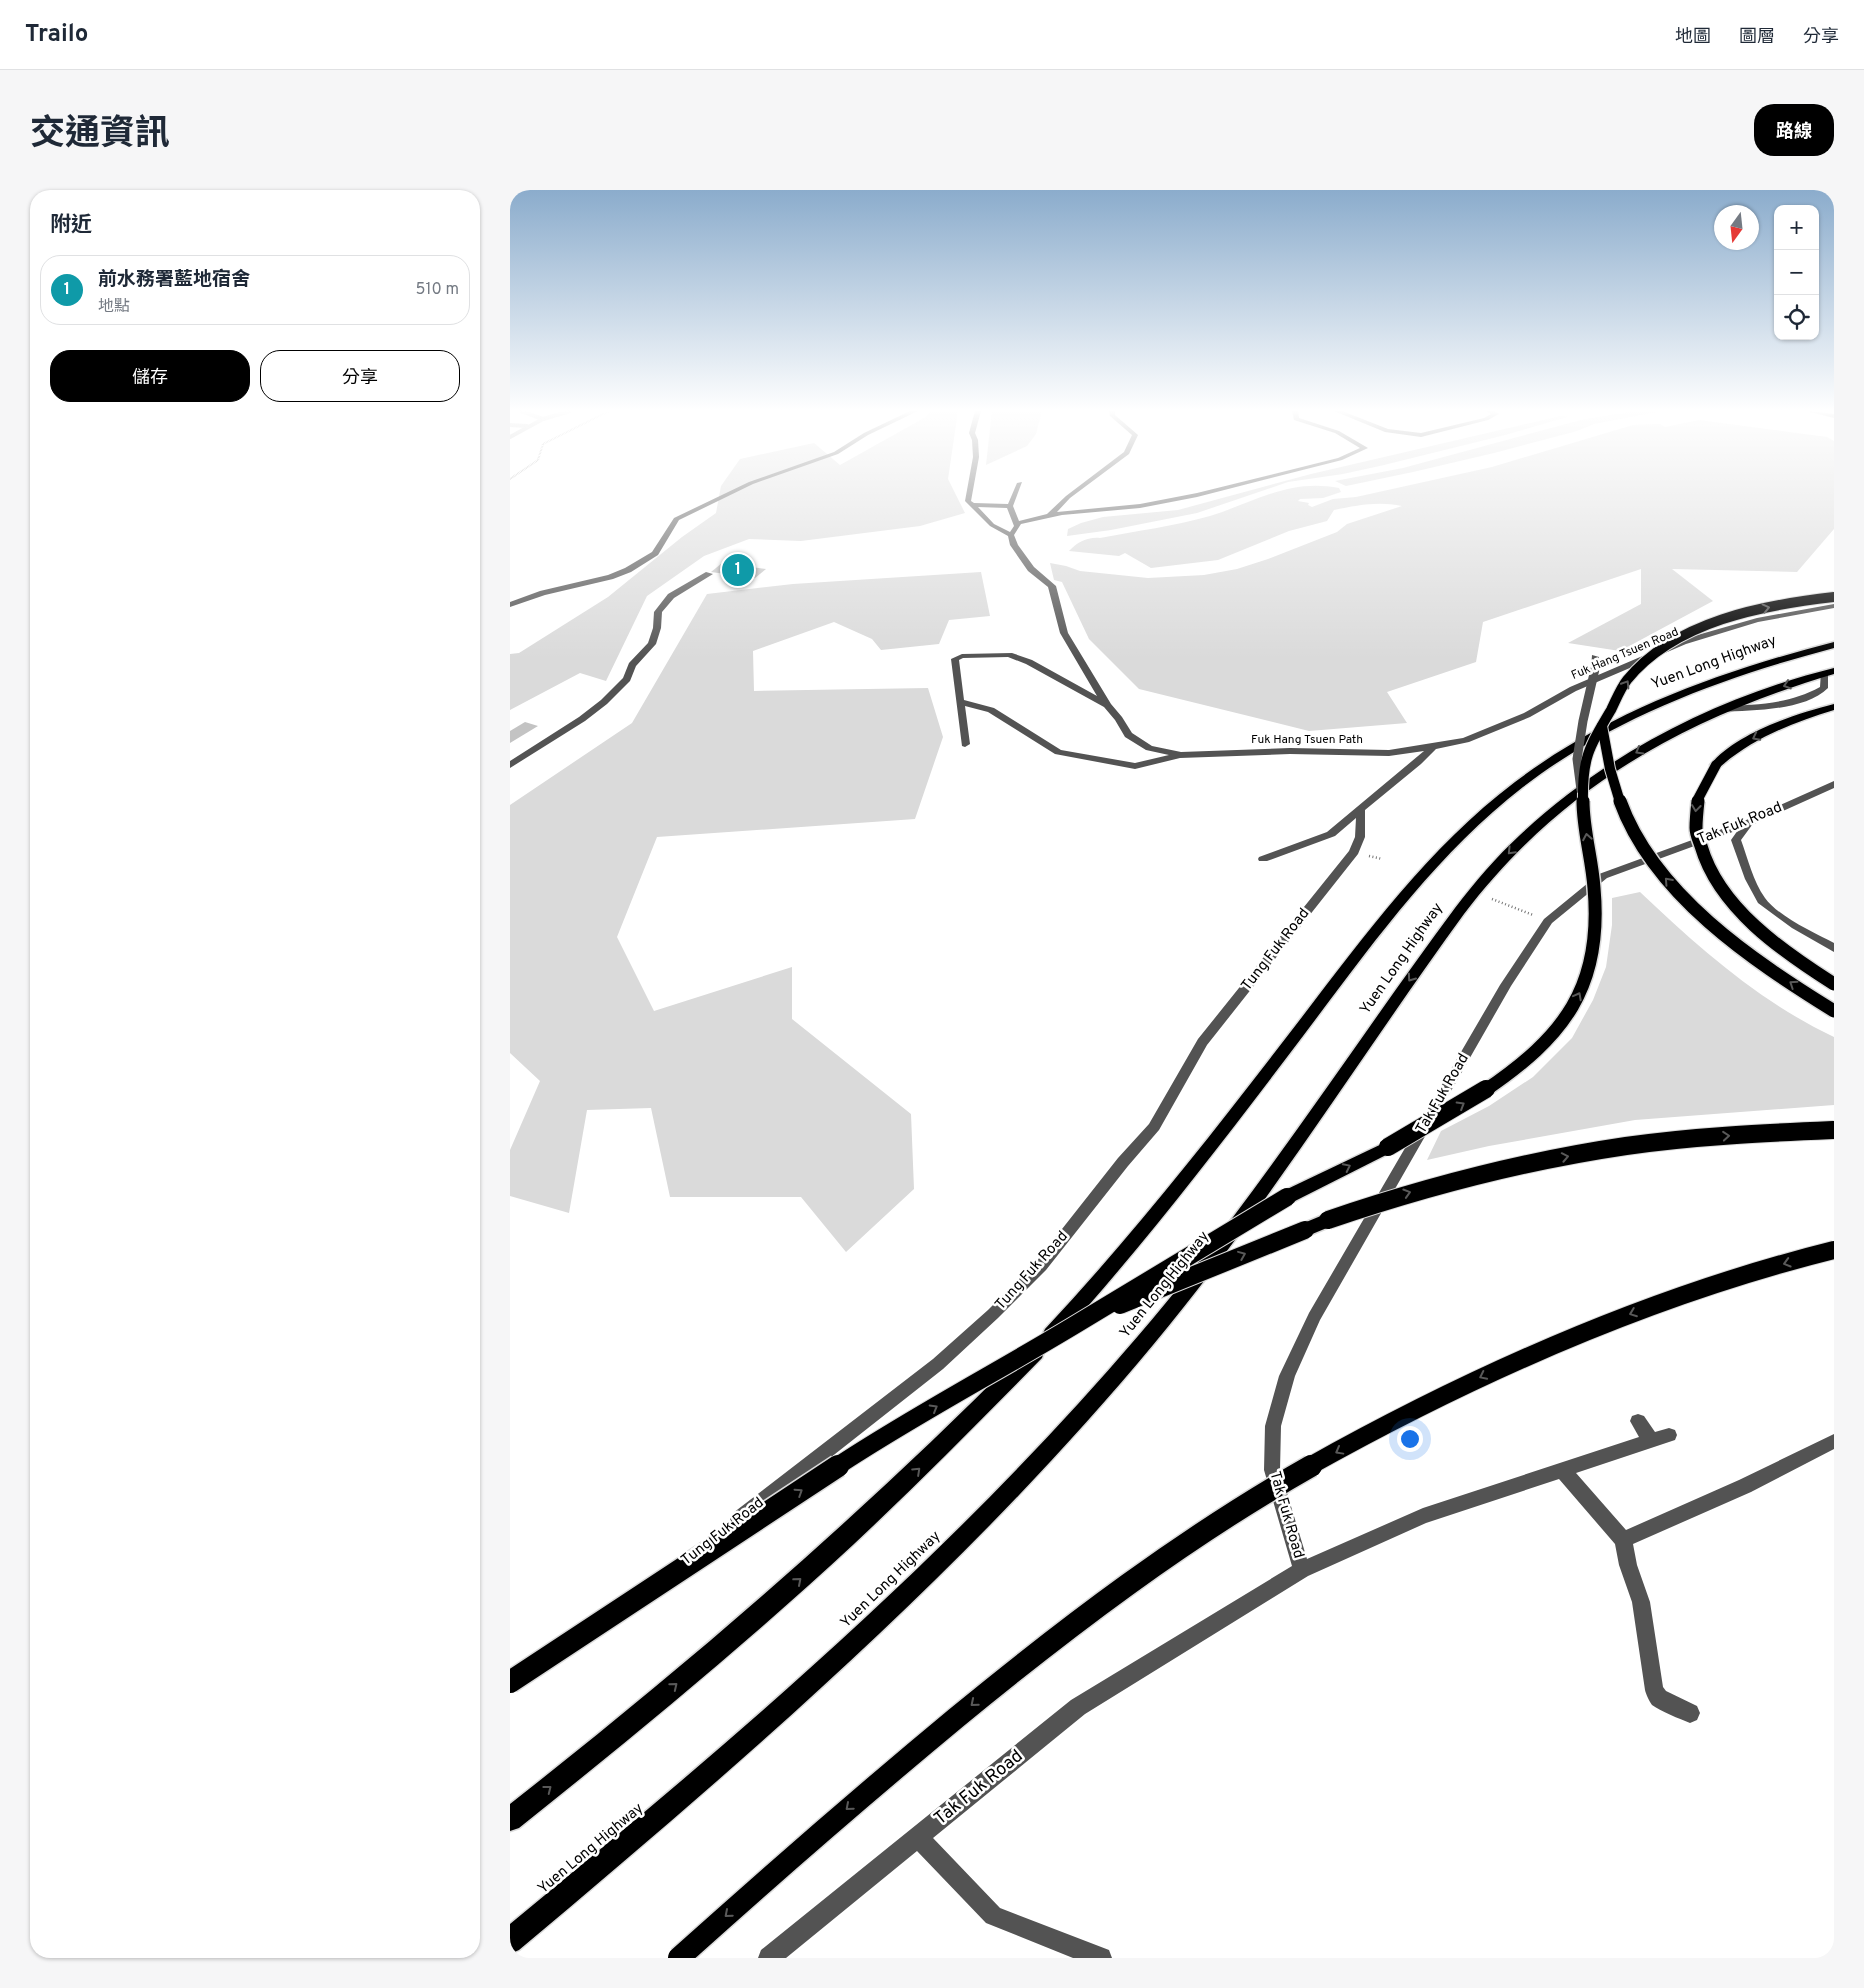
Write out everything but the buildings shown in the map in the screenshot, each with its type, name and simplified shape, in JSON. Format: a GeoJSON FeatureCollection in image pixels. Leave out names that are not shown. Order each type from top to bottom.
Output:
{"type":"FeatureCollection","features":[{"type":"Feature","properties":{"kind":"highway"},"geometry":{"type":"LineString","coordinates":[[510,1683],[876,1441],[1084,1320],[1286,1197],[1388,1147],[1480,1094],[1503,1077],[1546,1041],[1560,1026],[1587,978],[1595,941],[1593,886],[1583,810],[1585,761],[1628,678],[1651,658],[1676,641],[1709,625],[1745,613],[1800,601],[1834,597]]}},
{"type":"Feature","properties":{"kind":"highway","name":"Yuen Long Highway"},"geometry":{"type":"LineString","coordinates":[[510,1819],[703,1663],[827,1556],[931,1458],[1003,1386],[1128,1249],[1200,1160],[1382,924],[1440,855],[1465,830],[1519,784],[1549,763],[1583,741],[1629,716],[1723,677],[1789,656],[1834,645]]}},
{"type":"Feature","properties":{"kind":"highway","name":"Yuen Long Highway"},"geometry":{"type":"LineString","coordinates":[[510,1941],[758,1732],[890,1609],[998,1503],[1067,1430],[1197,1279],[1266,1187],[1448,925],[1498,865],[1523,839],[1589,783],[1617,763],[1679,729],[1722,709],[1829,673]]}},
{"type":"Feature","properties":{"kind":"highway"},"geometry":{"type":"LineString","coordinates":[[1834,707],[1782,724],[1751,739],[1726,755],[1702,784],[1697,798],[1695,814],[1697,840],[1707,864],[1727,895],[1752,923],[1787,952],[1834,984]]}},
{"type":"Feature","properties":{"kind":"highway"},"geometry":{"type":"LineString","coordinates":[[1602,726],[1608,762],[1624,813],[1640,846],[1664,876],[1682,896],[1733,940],[1834,1011]]}},
{"type":"Feature","properties":{"kind":"highway"},"geometry":{"type":"LineString","coordinates":[[1084,1320],[1328,1220],[1433,1185],[1504,1169],[1626,1146],[1735,1136],[1834,1130]]}},
{"type":"Feature","properties":{"kind":"highway"},"geometry":{"type":"LineString","coordinates":[[679,1958],[860,1797],[1012,1672],[1099,1605],[1217,1523],[1331,1455],[1428,1402],[1503,1366],[1660,1302],[1759,1270],[1834,1250]]}},
{"type":"Feature","properties":{"kind":"street"},"geometry":{"type":"LineString","coordinates":[[510,605],[543,592],[610,577],[628,570],[656,553],[676,519],[729,494]]}},
{"type":"Feature","properties":{"kind":"street"},"geometry":{"type":"LineString","coordinates":[[968,494],[968,501],[992,525],[1011,535],[1014,545],[1031,569],[1052,586],[1064,633],[1106,705]]}},
{"type":"Feature","properties":{"kind":"street"},"geometry":{"type":"LineString","coordinates":[[1015,494],[1010,506],[1017,526]]}},
{"type":"Feature","properties":{"kind":"street"},"geometry":{"type":"LineString","coordinates":[[1050,515],[1074,494]]}},
{"type":"Feature","properties":{"kind":"street"},"geometry":{"type":"LineString","coordinates":[[1011,535],[1019,523],[1050,515],[1140,506],[1203,494]]}},
{"type":"Feature","properties":{"kind":"street"},"geometry":{"type":"LineString","coordinates":[[972,505],[1010,506]]}},
{"type":"Feature","properties":{"kind":"street"},"geometry":{"type":"LineString","coordinates":[[510,765],[582,719],[604,702],[627,679],[632,665],[652,644],[657,628],[658,612],[671,596],[709,574]]}},
{"type":"Feature","properties":{"kind":"street","name":"Fuk Hang Tsuen Road"},"geometry":{"type":"LineString","coordinates":[[1433,747],[1466,740],[1527,715],[1573,689],[1683,642],[1757,620],[1834,606]]}},
{"type":"Feature","properties":{"kind":"street","name":"Fuk Hang Tsuen Path"},"geometry":{"type":"LineString","coordinates":[[1181,755],[1148,748],[1128,735],[1119,719],[1106,705],[1029,662],[1009,655],[962,656],[955,659],[960,702],[991,710],[1058,752],[1135,766],[1181,755],[1290,751],[1389,752],[1433,747]]}},
{"type":"Feature","properties":{"kind":"street"},"geometry":{"type":"LineString","coordinates":[[1583,810],[1577,759],[1596,657]]}},
{"type":"Feature","properties":{"kind":"street"},"geometry":{"type":"LineString","coordinates":[[960,702],[965,744]]}},
{"type":"Feature","properties":{"kind":"street"},"geometry":{"type":"LineString","coordinates":[[1263,859],[1331,834],[1361,811],[1433,747]]}},
{"type":"Feature","properties":{"kind":"street","name":"Tak Fuk Road"},"geometry":{"type":"LineString","coordinates":[[1302,1570],[1272,1470],[1273,1426],[1287,1376],[1314,1317],[1506,986],[1548,921],[1603,876],[1748,823],[1833,786]]}},
{"type":"Feature","properties":{"kind":"street","name":"Tung Fuk Road"},"geometry":{"type":"LineString","coordinates":[[510,1683],[547,1668],[938,1364],[993,1314],[1041,1266],[1123,1162],[1154,1127],[1202,1042],[1354,852],[1360,837],[1361,811]]}},
{"type":"Feature","properties":{"kind":"street"},"geometry":{"type":"LineString","coordinates":[[1748,823],[1736,840],[1750,878],[1763,903],[1817,940],[1834,948]]}},
{"type":"Feature","properties":{"kind":"street"},"geometry":{"type":"LineString","coordinates":[[1638,1421],[1651,1441]]}},
{"type":"Feature","properties":{"kind":"street","name":"Tak Fuk Road"},"geometry":{"type":"LineString","coordinates":[[769,1958],[1078,1707],[1302,1570],[1423,1516],[1669,1435]]}},
{"type":"Feature","properties":{"kind":"street"},"geometry":{"type":"LineString","coordinates":[[1623,1540],[1745,1486],[1834,1441]]}},
{"type":"Feature","properties":{"kind":"street"},"geometry":{"type":"LineString","coordinates":[[1562,1470],[1623,1540],[1628,1565],[1641,1602],[1654,1690],[1659,1698],[1690,1713]]}},
{"type":"Feature","properties":{"kind":"street"},"geometry":{"type":"LineString","coordinates":[[919,1838],[993,1916],[1101,1958]]}},
{"type":"Feature","properties":{"kind":"path"},"geometry":{"type":"LineString","coordinates":[[1492,899],[1548,921]]}},
{"type":"Feature","properties":{"kind":"shaded area"},"geometry":{"type":"Polygon","coordinates":[[[720,494],[955,494],[965,513],[920,526],[801,541],[749,539],[704,556],[647,596],[606,681],[580,673],[510,710],[510,654],[519,653],[608,597],[682,537],[716,513],[720,494]]]}},
{"type":"Feature","properties":{"kind":"shaded area"},"geometry":{"type":"Polygon","coordinates":[[[1239,494],[1254,494],[1197,513],[1111,530],[1067,536],[1068,529],[1103,517],[1178,510],[1239,494]]]}},
{"type":"Feature","properties":{"kind":"shaded area"},"geometry":{"type":"Polygon","coordinates":[[[1272,494],[1336,494],[1323,498],[1300,499],[1298,501],[1309,503],[1308,505],[1312,507],[1333,499],[1372,494],[1834,494],[1834,529],[1797,572],[1672,569],[1713,601],[1620,651],[1568,643],[1641,604],[1641,569],[1483,622],[1476,662],[1387,692],[1407,723],[1309,731],[1139,689],[1089,639],[1062,582],[1054,580],[1050,563],[1080,571],[1148,578],[1204,575],[1237,569],[1337,532],[1347,524],[1402,506],[1376,504],[1334,510],[1327,521],[1289,531],[1218,560],[1151,568],[1125,553],[1119,556],[1069,551],[1087,539],[1196,520],[1272,494]]]}},
{"type":"Feature","properties":{"kind":"shaded area"},"geometry":{"type":"Polygon","coordinates":[[[981,572],[990,616],[949,620],[939,644],[881,650],[872,639],[834,622],[753,651],[754,691],[928,688],[943,737],[915,819],[657,837],[617,937],[654,1011],[792,967],[792,1019],[911,1114],[914,1189],[846,1252],[801,1197],[670,1197],[651,1108],[587,1110],[569,1213],[510,1196],[510,1150],[540,1081],[510,1053],[510,805],[632,723],[707,594],[793,584],[981,572]]]}},
{"type":"Feature","properties":{"kind":"shaded area"},"geometry":{"type":"Polygon","coordinates":[[[1640,892],[1708,953],[1756,991],[1807,1023],[1834,1037],[1834,1105],[1635,1120],[1489,1146],[1427,1160],[1441,1131],[1489,1106],[1533,1077],[1572,1038],[1593,1000],[1606,967],[1612,925],[1612,898],[1640,892]]]}},
{"type":"Feature","properties":{"kind":"place","name":"前水務署藍地宿舍"},"geometry":{"type":"Point","coordinates":[738,570]}}]}
